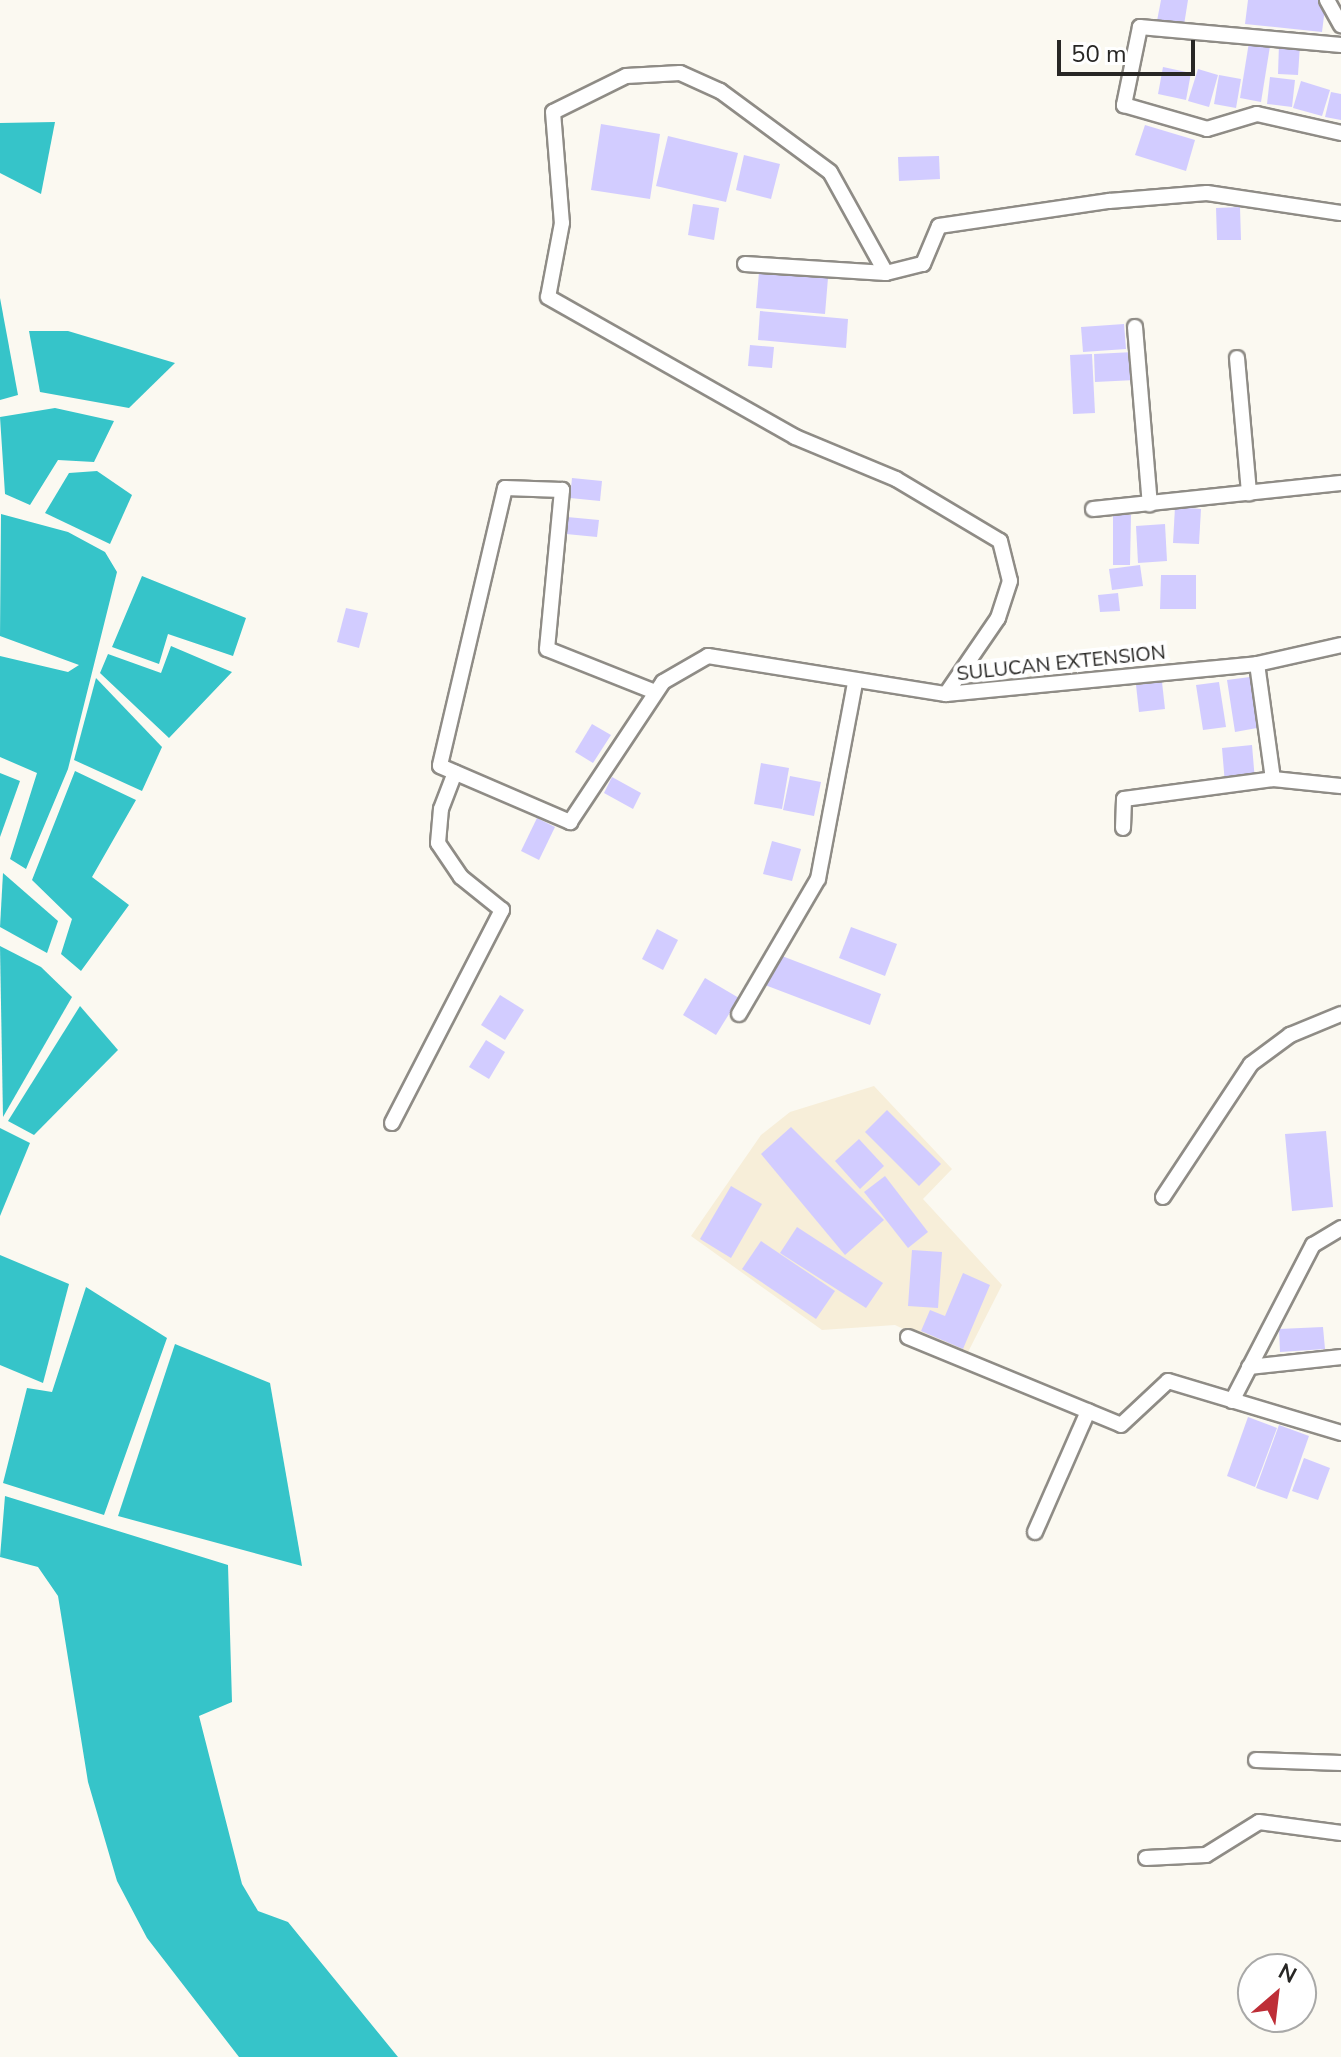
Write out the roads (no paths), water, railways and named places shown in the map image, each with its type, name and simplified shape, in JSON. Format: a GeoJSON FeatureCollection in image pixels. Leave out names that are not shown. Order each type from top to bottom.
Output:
{"type":"FeatureCollection","features":[{"type":"Feature","properties":{"kind":"street"},"geometry":{"type":"LineString","coordinates":[[1327,0],[1341,25]]}},
{"type":"Feature","properties":{"kind":"street"},"geometry":{"type":"LineString","coordinates":[[1341,45],[1140,27],[1124,105],[1207,129],[1257,114],[1341,133]]}},
{"type":"Feature","properties":{"kind":"street"},"geometry":{"type":"LineString","coordinates":[[886,273],[830,172],[720,91],[680,73],[626,76],[553,112],[562,223],[548,297],[795,437],[896,479],[1000,541],[1010,581],[998,618],[946,694]]}},
{"type":"Feature","properties":{"kind":"street"},"geometry":{"type":"LineString","coordinates":[[745,264],[886,273],[923,264],[939,226],[1005,213],[1207,193],[1341,213]]}},
{"type":"Feature","properties":{"kind":"street"},"geometry":{"type":"LineString","coordinates":[[1135,327],[1150,504]]}},
{"type":"Feature","properties":{"kind":"street"},"geometry":{"type":"LineString","coordinates":[[1237,358],[1249,493]]}},
{"type":"Feature","properties":{"kind":"street"},"geometry":{"type":"LineString","coordinates":[[1093,509],[1341,483]]}},
{"type":"Feature","properties":{"kind":"street"},"geometry":{"type":"LineString","coordinates":[[392,1123],[502,910],[461,877],[438,843],[455,773],[440,766],[505,488],[562,490],[547,649],[655,692]]}},
{"type":"Feature","properties":{"kind":"street","name":"SULUCAN EXTENSION"},"geometry":{"type":"LineString","coordinates":[[455,773],[570,822],[655,692],[679,667],[720,655],[855,684],[946,694],[1257,664],[1341,645]]}},
{"type":"Feature","properties":{"kind":"street"},"geometry":{"type":"LineString","coordinates":[[1257,664],[1273,779]]}},
{"type":"Feature","properties":{"kind":"street"},"geometry":{"type":"LineString","coordinates":[[739,1014],[818,879],[855,684]]}},
{"type":"Feature","properties":{"kind":"street"},"geometry":{"type":"LineString","coordinates":[[1123,828],[1124,799],[1273,779],[1341,786]]}},
{"type":"Feature","properties":{"kind":"street"},"geometry":{"type":"LineString","coordinates":[[1163,1197],[1251,1064],[1290,1035],[1341,1014]]}},
{"type":"Feature","properties":{"kind":"street"},"geometry":{"type":"LineString","coordinates":[[1232,1401],[1313,1245],[1341,1228]]}},
{"type":"Feature","properties":{"kind":"street"},"geometry":{"type":"LineString","coordinates":[[908,1337],[1121,1425],[1168,1381],[1341,1433]]}},
{"type":"Feature","properties":{"kind":"street"},"geometry":{"type":"LineString","coordinates":[[1249,1367],[1341,1357]]}},
{"type":"Feature","properties":{"kind":"street"},"geometry":{"type":"LineString","coordinates":[[1035,1532],[1088,1411]]}},
{"type":"Feature","properties":{"kind":"street"},"geometry":{"type":"LineString","coordinates":[[1256,1760],[1341,1763]]}},
{"type":"Feature","properties":{"kind":"street"},"geometry":{"type":"LineString","coordinates":[[1146,1858],[1206,1855],[1259,1822],[1341,1833]]}},
{"type":"Feature","properties":{"kind":"water"},"geometry":{"type":"Polygon","coordinates":[[[55,122],[41,194],[0,173],[0,123],[55,122]]]}},
{"type":"Feature","properties":{"kind":"water"},"geometry":{"type":"Polygon","coordinates":[[[0,298],[18,395],[0,400],[0,298]]]}},
{"type":"Feature","properties":{"kind":"water"},"geometry":{"type":"Polygon","coordinates":[[[29,331],[68,331],[175,363],[129,408],[40,392],[29,331]]]}},
{"type":"Feature","properties":{"kind":"water"},"geometry":{"type":"Polygon","coordinates":[[[55,408],[114,421],[94,462],[58,460],[30,505],[5,494],[0,417],[55,408]]]}},
{"type":"Feature","properties":{"kind":"water"},"geometry":{"type":"Polygon","coordinates":[[[97,471],[132,495],[110,544],[45,513],[69,473],[97,471]]]}},
{"type":"Feature","properties":{"kind":"water"},"geometry":{"type":"Polygon","coordinates":[[[1,514],[68,532],[105,552],[117,572],[68,769],[26,869],[10,859],[37,773],[0,757],[0,656],[68,672],[79,665],[0,636],[1,514]]]}},
{"type":"Feature","properties":{"kind":"water"},"geometry":{"type":"Polygon","coordinates":[[[142,576],[246,618],[233,656],[168,634],[159,664],[112,647],[142,576]]]}},
{"type":"Feature","properties":{"kind":"water"},"geometry":{"type":"Polygon","coordinates":[[[171,646],[232,672],[169,738],[100,673],[108,654],[161,673],[171,646]]]}},
{"type":"Feature","properties":{"kind":"water"},"geometry":{"type":"Polygon","coordinates":[[[96,678],[162,747],[142,791],[74,760],[96,678]]]}},
{"type":"Feature","properties":{"kind":"water"},"geometry":{"type":"Polygon","coordinates":[[[75,771],[136,800],[92,877],[129,905],[81,971],[61,954],[72,919],[32,880],[75,771]]]}},
{"type":"Feature","properties":{"kind":"water"},"geometry":{"type":"Polygon","coordinates":[[[0,773],[20,781],[0,837],[0,773]]]}},
{"type":"Feature","properties":{"kind":"water"},"geometry":{"type":"Polygon","coordinates":[[[3,873],[58,921],[47,953],[0,927],[3,873]]]}},
{"type":"Feature","properties":{"kind":"water"},"geometry":{"type":"Polygon","coordinates":[[[0,946],[41,967],[72,997],[3,1117],[0,946]]]}},
{"type":"Feature","properties":{"kind":"water"},"geometry":{"type":"Polygon","coordinates":[[[80,1006],[118,1050],[34,1135],[8,1121],[80,1006]]]}},
{"type":"Feature","properties":{"kind":"water"},"geometry":{"type":"Polygon","coordinates":[[[0,1128],[30,1143],[0,1216],[0,1128]]]}},
{"type":"Feature","properties":{"kind":"water"},"geometry":{"type":"Polygon","coordinates":[[[0,1255],[69,1284],[43,1383],[0,1365],[0,1255]]]}},
{"type":"Feature","properties":{"kind":"water"},"geometry":{"type":"Polygon","coordinates":[[[86,1287],[167,1338],[104,1515],[3,1483],[27,1388],[52,1392],[86,1287]]]}},
{"type":"Feature","properties":{"kind":"water"},"geometry":{"type":"Polygon","coordinates":[[[175,1344],[270,1383],[302,1566],[118,1516],[175,1344]]]}},
{"type":"Feature","properties":{"kind":"water"},"geometry":{"type":"Polygon","coordinates":[[[5,1496],[228,1565],[232,1702],[199,1716],[242,1884],[258,1911],[288,1922],[398,2057],[239,2057],[147,1938],[117,1881],[88,1782],[58,1596],[38,1567],[0,1557],[5,1496]]]}}]}
